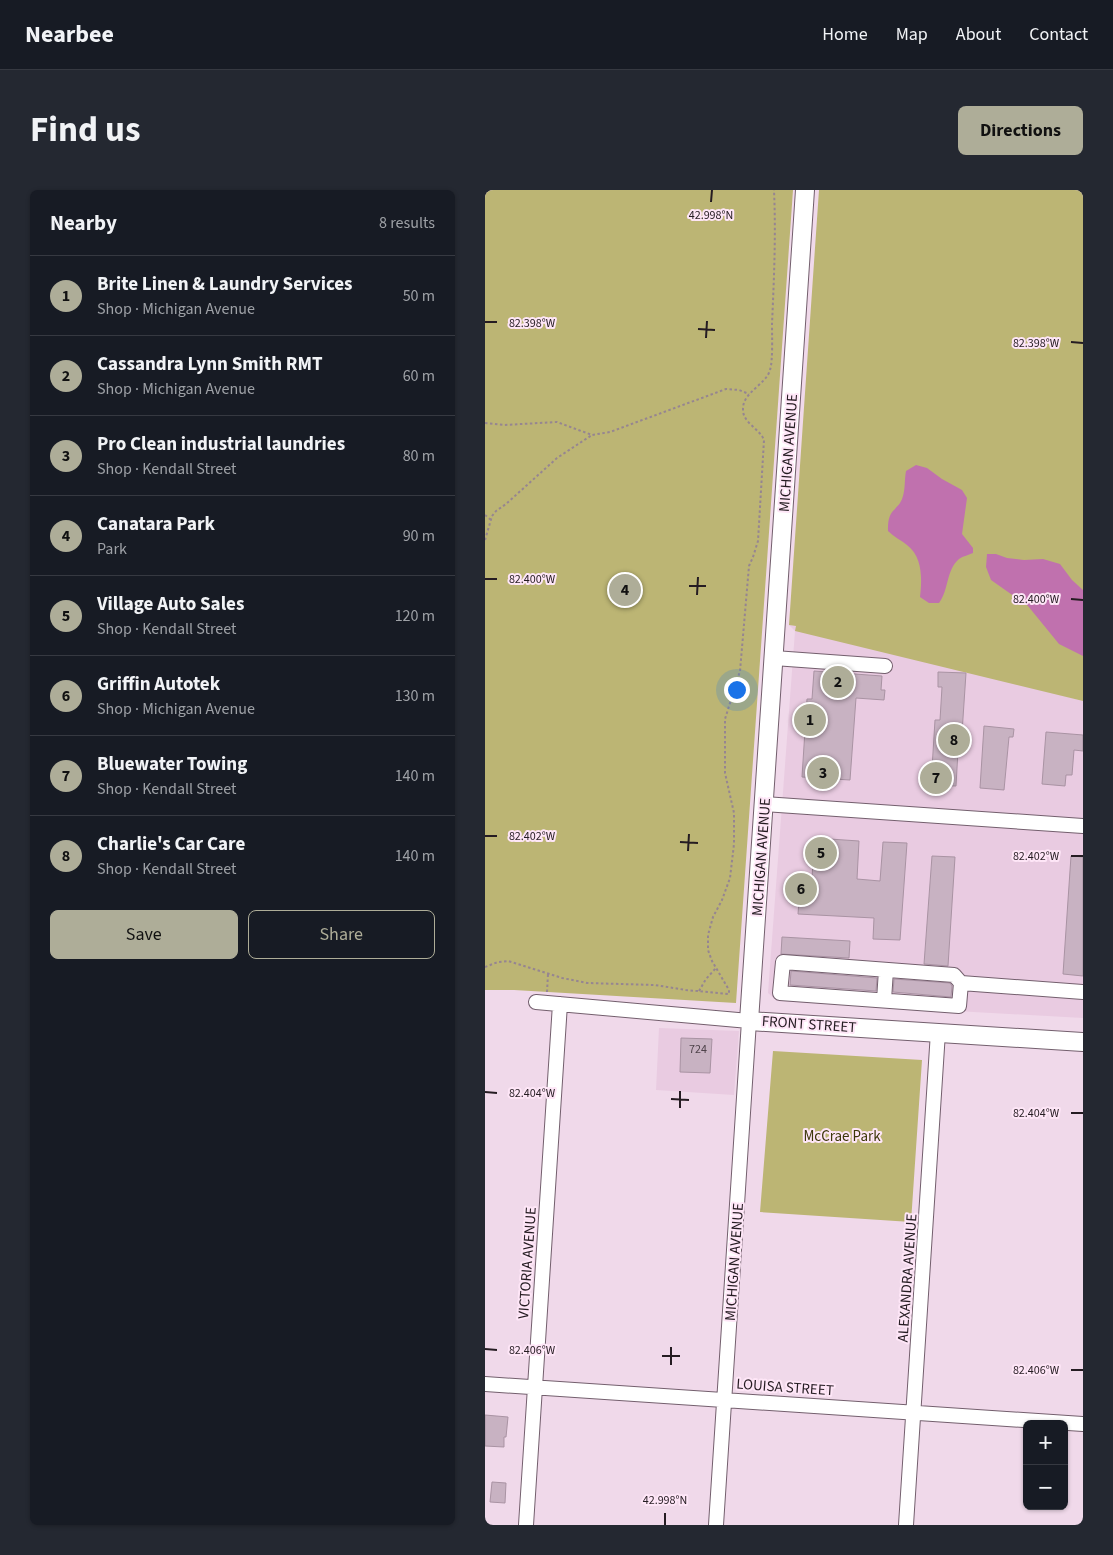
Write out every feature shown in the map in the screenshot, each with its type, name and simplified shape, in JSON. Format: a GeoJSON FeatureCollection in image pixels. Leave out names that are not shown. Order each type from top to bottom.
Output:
{"type":"FeatureCollection","features":[{"type":"Feature","properties":{"kind":"main road","name":"MICHIGAN AVENUE"},"geometry":{"type":"LineString","coordinates":[[749,1021],[805,190]]}},
{"type":"Feature","properties":{"kind":"main road","name":"FRONT STREET"},"geometry":{"type":"LineString","coordinates":[[749,1021],[1083,1042]]}},
{"type":"Feature","properties":{"kind":"street"},"geometry":{"type":"LineString","coordinates":[[774,658],[885,666]]}},
{"type":"Feature","properties":{"kind":"street"},"geometry":{"type":"LineString","coordinates":[[764,804],[1083,826]]}},
{"type":"Feature","properties":{"kind":"street"},"geometry":{"type":"LineString","coordinates":[[961,983],[959,1006],[780,993],[783,962],[954,975],[961,983],[1083,992]]}},
{"type":"Feature","properties":{"kind":"street"},"geometry":{"type":"LineString","coordinates":[[884,1000],[886,970]]}},
{"type":"Feature","properties":{"kind":"street","name":"FRONT STREET"},"geometry":{"type":"LineString","coordinates":[[541,998],[560,1004],[749,1021]]}},
{"type":"Feature","properties":{"kind":"street","name":"VICTORIA AVENUE"},"geometry":{"type":"LineString","coordinates":[[526,1525],[560,1004]]}},
{"type":"Feature","properties":{"kind":"street","name":"MICHIGAN AVENUE"},"geometry":{"type":"LineString","coordinates":[[716,1525],[749,1021]]}},
{"type":"Feature","properties":{"kind":"street","name":"ALEXANDRA AVENUE"},"geometry":{"type":"LineString","coordinates":[[906,1525],[938,1032]]}},
{"type":"Feature","properties":{"kind":"street","name":"LOUISA STREET"},"geometry":{"type":"LineString","coordinates":[[485,1384],[1083,1424]]}},
{"type":"Feature","properties":{"kind":"path"},"geometry":{"type":"LineString","coordinates":[[485,967],[498,962],[508,961],[548,974],[587,983],[655,985],[729,994],[729,990],[708,950],[708,934],[713,917],[730,878],[734,813],[725,772],[725,719],[740,671],[749,566],[758,541],[765,440],[745,417],[743,407],[749,394],[770,371],[775,247],[774,190]]}},
{"type":"Feature","properties":{"kind":"path"},"geometry":{"type":"LineString","coordinates":[[485,540],[492,516],[496,511],[551,463],[592,435],[610,432],[726,389],[739,390],[749,394]]}},
{"type":"Feature","properties":{"kind":"path"},"geometry":{"type":"LineString","coordinates":[[485,423],[504,425],[557,422],[592,435]]}},
{"type":"Feature","properties":{"kind":"path"},"geometry":{"type":"LineString","coordinates":[[485,515],[492,520]]}},
{"type":"Feature","properties":{"kind":"path"},"geometry":{"type":"LineString","coordinates":[[699,991],[706,979],[716,968]]}},
{"type":"Feature","properties":{"kind":"path"},"geometry":{"type":"LineString","coordinates":[[541,998],[548,974]]}},
{"type":"Feature","properties":{"kind":"shaded area"},"geometry":{"type":"Polygon","coordinates":[[[916,465],[927,468],[962,490],[967,498],[962,534],[973,548],[973,553],[961,558],[955,564],[939,603],[929,603],[920,597],[921,576],[919,562],[907,545],[888,531],[890,516],[900,504],[903,496],[906,471],[916,465]]]}},
{"type":"Feature","properties":{"kind":"shaded area"},"geometry":{"type":"Polygon","coordinates":[[[987,554],[1024,560],[1043,559],[1060,564],[1072,580],[1083,590],[1083,656],[1059,644],[1028,606],[991,580],[986,567],[987,554]]]}},
{"type":"Feature","properties":{"kind":"shaded area"},"geometry":{"type":"Polygon","coordinates":[[[789,625],[823,630],[1083,701],[1083,1018],[777,1001],[768,993],[795,631],[789,625]]]}},
{"type":"Feature","properties":{"kind":"shaded area"},"geometry":{"type":"Polygon","coordinates":[[[659,1028],[739,1031],[734,1095],[656,1090],[659,1028]]]}},
{"type":"Feature","properties":{"kind":"green space"},"geometry":{"type":"Polygon","coordinates":[[[485,190],[793,190],[736,1003],[485,990],[485,190]]]}},
{"type":"Feature","properties":{"kind":"green space"},"geometry":{"type":"Polygon","coordinates":[[[819,190],[1083,190],[1083,701],[795,631],[796,626],[789,625],[819,190]]]}},
{"type":"Feature","properties":{"kind":"green space","name":"McCrae Park"},"geometry":{"type":"Polygon","coordinates":[[[773,1051],[922,1060],[911,1222],[760,1212],[773,1051]]]}},
{"type":"Feature","properties":{"kind":"building"},"geometry":{"type":"Polygon","coordinates":[[[814,671],[882,676],[881,690],[885,690],[884,700],[856,698],[850,780],[802,777],[807,699],[812,699],[814,671]]]}},
{"type":"Feature","properties":{"kind":"building"},"geometry":{"type":"Polygon","coordinates":[[[938,672],[966,673],[962,733],[959,733],[956,786],[931,785],[935,720],[940,720],[942,687],[938,687],[938,672]]]}},
{"type":"Feature","properties":{"kind":"building"},"geometry":{"type":"Polygon","coordinates":[[[984,726],[1014,729],[1013,737],[1009,737],[1004,790],[980,788],[984,726]]]}},
{"type":"Feature","properties":{"kind":"building"},"geometry":{"type":"Polygon","coordinates":[[[1046,732],[1083,735],[1083,751],[1074,750],[1072,775],[1066,775],[1065,786],[1042,784],[1046,732]]]}},
{"type":"Feature","properties":{"kind":"building"},"geometry":{"type":"Polygon","coordinates":[[[815,838],[859,841],[857,879],[880,881],[883,842],[907,843],[900,940],[873,939],[874,918],[798,914],[799,901],[790,901],[792,875],[812,877],[815,838]]]}},
{"type":"Feature","properties":{"kind":"building"},"geometry":{"type":"Polygon","coordinates":[[[932,856],[955,857],[948,966],[924,964],[932,856]]]}},
{"type":"Feature","properties":{"kind":"building"},"geometry":{"type":"Polygon","coordinates":[[[1071,856],[1083,857],[1083,976],[1063,974],[1071,856]]]}},
{"type":"Feature","properties":{"kind":"building"},"geometry":{"type":"Polygon","coordinates":[[[782,937],[850,941],[849,958],[781,954],[782,937]]]}},
{"type":"Feature","properties":{"kind":"building"},"geometry":{"type":"Polygon","coordinates":[[[791,971],[877,978],[876,991],[790,985],[791,971]]]}},
{"type":"Feature","properties":{"kind":"building"},"geometry":{"type":"Polygon","coordinates":[[[894,979],[950,983],[952,986],[951,997],[893,992],[894,979]]]}},
{"type":"Feature","properties":{"kind":"building"},"geometry":{"type":"Polygon","coordinates":[[[681,1038],[712,1039],[710,1073],[680,1072],[681,1038]]]}},
{"type":"Feature","properties":{"kind":"building"},"geometry":{"type":"Polygon","coordinates":[[[485,1415],[508,1417],[504,1447],[485,1446],[485,1415]]]}},
{"type":"Feature","properties":{"kind":"building"},"geometry":{"type":"Polygon","coordinates":[[[492,1482],[506,1483],[505,1503],[490,1502],[492,1482]]]}},
{"type":"Feature","properties":{"kind":"place","name":"Canatara Park"},"geometry":{"type":"Point","coordinates":[625,590]}},
{"type":"Feature","properties":{"kind":"place","name":"Cassandra Lynn Smith RMT"},"geometry":{"type":"Point","coordinates":[838,682]}},
{"type":"Feature","properties":{"kind":"place","name":"Brite Linen & Laundry Services"},"geometry":{"type":"Point","coordinates":[810,720]}},
{"type":"Feature","properties":{"kind":"place","name":"Charlie's Car Care"},"geometry":{"type":"Point","coordinates":[954,740]}},
{"type":"Feature","properties":{"kind":"place","name":"Pro Clean industrial laundries"},"geometry":{"type":"Point","coordinates":[823,773]}},
{"type":"Feature","properties":{"kind":"place","name":"Bluewater Towing"},"geometry":{"type":"Point","coordinates":[936,778]}},
{"type":"Feature","properties":{"kind":"place","name":"Village Auto Sales"},"geometry":{"type":"Point","coordinates":[821,853]}},
{"type":"Feature","properties":{"kind":"place","name":"Griffin Autotek"},"geometry":{"type":"Point","coordinates":[801,889]}}]}
